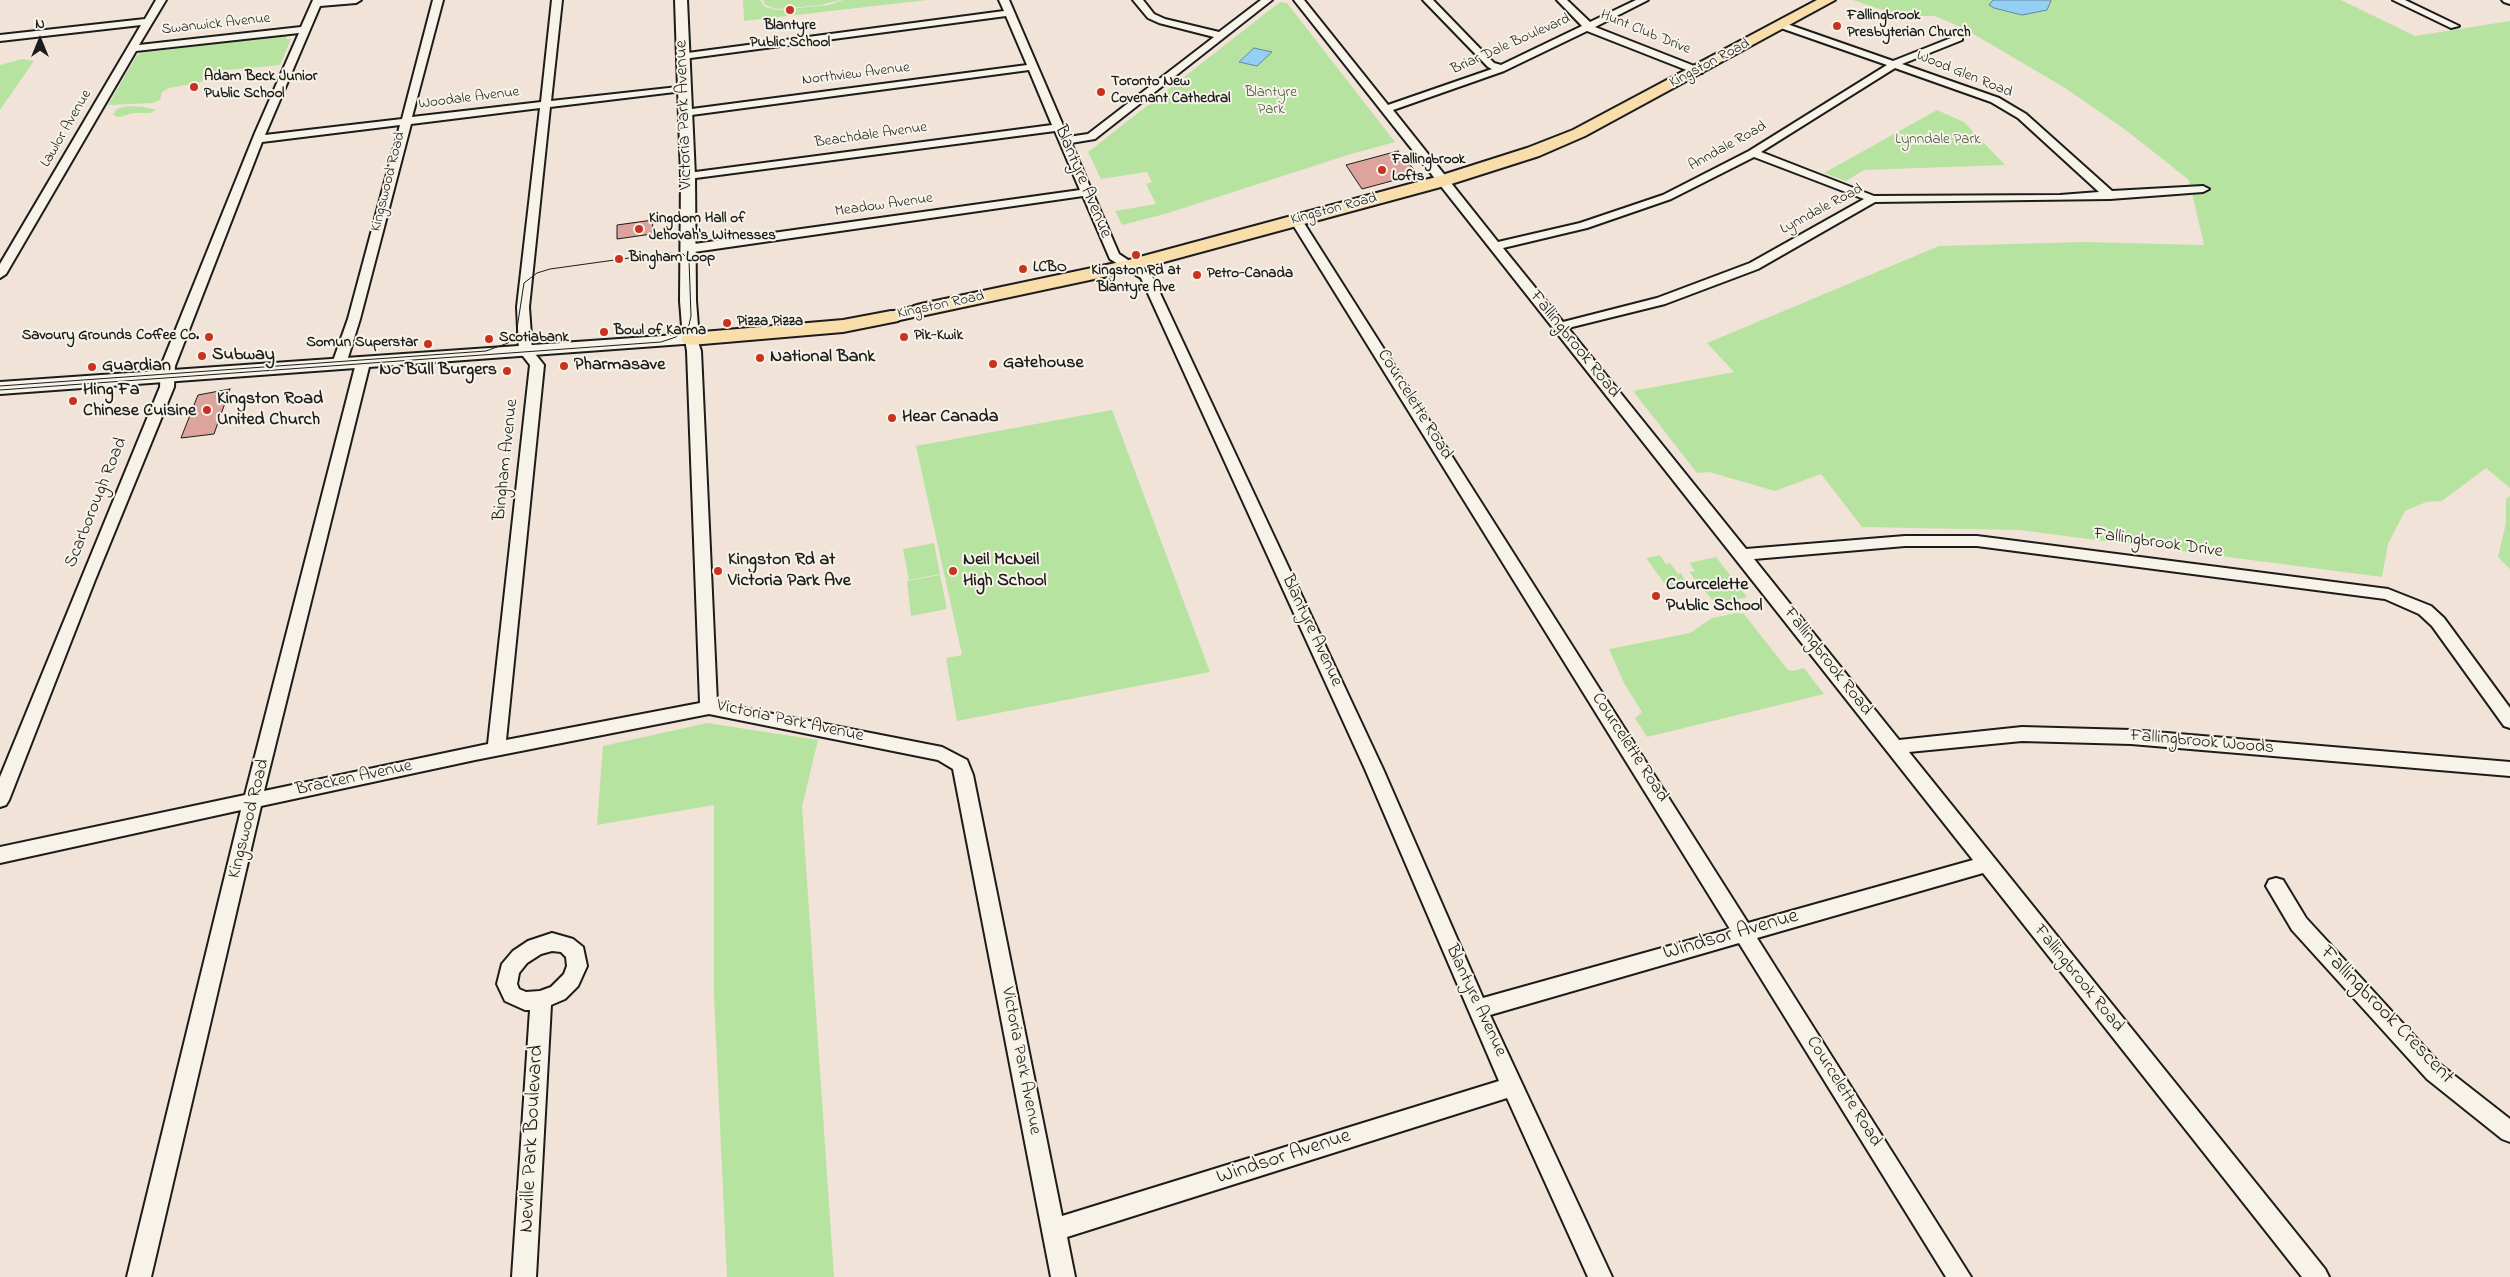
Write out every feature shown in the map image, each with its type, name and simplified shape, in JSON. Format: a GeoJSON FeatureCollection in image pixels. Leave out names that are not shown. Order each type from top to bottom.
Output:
{"type":"FeatureCollection","features":[{"type":"Feature","properties":{"kind":"main road","name":"Kingston Road"},"geometry":{"type":"LineString","coordinates":[[0,388],[691,339],[844,326],[891,317],[1127,266],[1442,181],[1557,143],[1698,71],[1828,0]]}},
{"type":"Feature","properties":{"kind":"street","name":"Lawlor Avenue"},"geometry":{"type":"LineString","coordinates":[[0,274],[161,0]]}},
{"type":"Feature","properties":{"kind":"street"},"geometry":{"type":"LineString","coordinates":[[317,2],[356,0]]}},
{"type":"Feature","properties":{"kind":"street","name":"Kingswood Road"},"geometry":{"type":"LineString","coordinates":[[339,364],[354,319],[404,122],[438,0]]}},
{"type":"Feature","properties":{"kind":"street","name":"Bingham Avenue"},"geometry":{"type":"LineString","coordinates":[[496,749],[537,365],[536,361],[526,351],[523,335],[523,307],[557,0]]}},
{"type":"Feature","properties":{"kind":"street","name":"Victoria Park Avenue"},"geometry":{"type":"LineString","coordinates":[[681,0],[688,176],[687,249],[691,339],[694,351],[709,708],[934,751],[952,758],[961,765],[1063,1277]]}},
{"type":"Feature","properties":{"kind":"street","name":"Blantyre Avenue"},"geometry":{"type":"LineString","coordinates":[[1004,0],[1114,256],[1127,266],[1146,276],[1374,769],[1477,1009],[1514,1086],[1600,1277]]}},
{"type":"Feature","properties":{"kind":"street"},"geometry":{"type":"LineString","coordinates":[[1138,0],[1151,16],[1162,22],[1222,36]]}},
{"type":"Feature","properties":{"kind":"street"},"geometry":{"type":"LineString","coordinates":[[1065,142],[1091,137],[1267,0]]}},
{"type":"Feature","properties":{"kind":"street","name":"Fallingbrook Road"},"geometry":{"type":"LineString","coordinates":[[1299,0],[2317,1277]]}},
{"type":"Feature","properties":{"kind":"street"},"geometry":{"type":"LineString","coordinates":[[1428,0],[1491,65],[1501,69]]}},
{"type":"Feature","properties":{"kind":"street","name":"Hunt Club Drive"},"geometry":{"type":"LineString","coordinates":[[1562,0],[1593,32],[1698,71]]}},
{"type":"Feature","properties":{"kind":"street","name":"Briar Dale Boulevard"},"geometry":{"type":"LineString","coordinates":[[1387,109],[1501,69],[1644,0]]}},
{"type":"Feature","properties":{"kind":"street"},"geometry":{"type":"LineString","coordinates":[[2398,0],[2454,26]]}},
{"type":"Feature","properties":{"kind":"street","name":"Scarborough Road"},"geometry":{"type":"LineString","coordinates":[[0,800],[167,387],[168,366],[258,139],[317,2]]}},
{"type":"Feature","properties":{"kind":"street"},"geometry":{"type":"LineString","coordinates":[[683,56],[1010,13]]}},
{"type":"Feature","properties":{"kind":"street","name":"Swanwick Avenue"},"geometry":{"type":"LineString","coordinates":[[0,38],[147,22]]}},
{"type":"Feature","properties":{"kind":"street","name":"Wood Glen Road"},"geometry":{"type":"LineString","coordinates":[[1781,25],[1995,100],[2022,116],[2110,196]]}},
{"type":"Feature","properties":{"kind":"street","name":"Swanwick Avenue"},"geometry":{"type":"LineString","coordinates":[[131,49],[304,30]]}},
{"type":"Feature","properties":{"kind":"street","name":"Anndale Road"},"geometry":{"type":"LineString","coordinates":[[1495,246],[1583,226],[1666,197],[1752,153],[1895,64],[1959,38]]}},
{"type":"Feature","properties":{"kind":"street","name":"Northview Avenue"},"geometry":{"type":"LineString","coordinates":[[684,113],[1032,67]]}},
{"type":"Feature","properties":{"kind":"street","name":"Woodale Avenue"},"geometry":{"type":"LineString","coordinates":[[258,139],[683,88]]}},
{"type":"Feature","properties":{"kind":"street","name":"Beachdale Avenue"},"geometry":{"type":"LineString","coordinates":[[688,176],[1058,127]]}},
{"type":"Feature","properties":{"kind":"street"},"geometry":{"type":"LineString","coordinates":[[1752,153],[1873,199]]}},
{"type":"Feature","properties":{"kind":"street","name":"Lynndale Road"},"geometry":{"type":"LineString","coordinates":[[1559,327],[1662,301],[1710,284],[1754,266],[1873,199],[1944,200],[2110,196],[2204,190]]}},
{"type":"Feature","properties":{"kind":"street","name":"Meadow Avenue"},"geometry":{"type":"LineString","coordinates":[[687,249],[1086,192]]}},
{"type":"Feature","properties":{"kind":"street","name":"Courcelette Road"},"geometry":{"type":"LineString","coordinates":[[1296,220],[1675,821],[1959,1277]]}},
{"type":"Feature","properties":{"kind":"street","name":"Kingswood Road"},"geometry":{"type":"LineString","coordinates":[[139,1277],[253,800],[363,363]]}},
{"type":"Feature","properties":{"kind":"street","name":"Fallingbrook Drive"},"geometry":{"type":"LineString","coordinates":[[1742,555],[1905,541],[1978,541],[2388,594],[2425,610],[2438,622],[2510,721]]}},
{"type":"Feature","properties":{"kind":"street","name":"Bracken Avenue"},"geometry":{"type":"LineString","coordinates":[[0,855],[496,749],[709,708]]}},
{"type":"Feature","properties":{"kind":"street","name":"Fallingbrook Woods"},"geometry":{"type":"LineString","coordinates":[[1894,747],[2022,734],[2132,737],[2510,769]]}},
{"type":"Feature","properties":{"kind":"street","name":"Windsor Avenue"},"geometry":{"type":"LineString","coordinates":[[1477,1009],[1986,864]]}},
{"type":"Feature","properties":{"kind":"street","name":"Fallingbrook Crescent"},"geometry":{"type":"LineString","coordinates":[[2276,886],[2299,924],[2434,1072],[2510,1132]]}},
{"type":"Feature","properties":{"kind":"street","name":"Neville Park Boulevard"},"geometry":{"type":"LineString","coordinates":[[524,1277],[541,1000]]}},
{"type":"Feature","properties":{"kind":"street","name":"Windsor Avenue"},"geometry":{"type":"LineString","coordinates":[[1054,1230],[1514,1086]]}},
{"type":"Feature","properties":{"kind":"green space","name":"Blantyre Public School"},"geometry":{"type":"Polygon","coordinates":[[[743,0],[760,0],[765,7],[777,10],[829,5],[843,0],[927,0],[744,21],[743,0]]]}},
{"type":"Feature","properties":{"kind":"green space"},"geometry":{"type":"Polygon","coordinates":[[[763,0],[840,0],[821,5],[776,9],[765,5],[763,0]]]}},
{"type":"Feature","properties":{"kind":"green space"},"geometry":{"type":"Polygon","coordinates":[[[1853,0],[2341,0],[2415,36],[2510,21],[2510,488],[2486,468],[2442,501],[2426,502],[2405,511],[2388,544],[2382,577],[2019,530],[1862,527],[1821,474],[1775,491],[1709,472],[1697,473],[1633,391],[1734,372],[1707,343],[1939,246],[2084,242],[2204,245],[2189,180],[2127,131],[2065,88],[1965,29],[1935,16],[1900,16],[1853,0]]]}},
{"type":"Feature","properties":{"kind":"green space","name":"Blantyre Park"},"geometry":{"type":"Polygon","coordinates":[[[1280,2],[1287,3],[1395,142],[1351,154],[1165,214],[1122,225],[1115,211],[1156,204],[1146,184],[1152,182],[1147,172],[1101,179],[1088,152],[1280,2]]]}},
{"type":"Feature","properties":{"kind":"green space"},"geometry":{"type":"Polygon","coordinates":[[[287,36],[286,39],[291,39],[280,65],[207,72],[202,82],[169,88],[162,92],[160,100],[153,103],[108,105],[137,55],[141,53],[287,36]]]}},
{"type":"Feature","properties":{"kind":"green space"},"geometry":{"type":"Polygon","coordinates":[[[22,59],[34,61],[0,110],[0,65],[22,59]]]}},
{"type":"Feature","properties":{"kind":"green space"},"geometry":{"type":"Polygon","coordinates":[[[127,106],[156,110],[150,113],[134,113],[119,117],[113,115],[117,109],[127,106]]]}},
{"type":"Feature","properties":{"kind":"green space","name":"Lynndale Park"},"geometry":{"type":"Polygon","coordinates":[[[1937,110],[1964,122],[2005,165],[1864,170],[1846,181],[1824,173],[1937,110]]]}},
{"type":"Feature","properties":{"kind":"green space"},"geometry":{"type":"Polygon","coordinates":[[[1112,410],[1210,672],[957,721],[946,658],[962,655],[916,446],[1112,410]]]}},
{"type":"Feature","properties":{"kind":"green space"},"geometry":{"type":"Polygon","coordinates":[[[2510,496],[2510,569],[2498,557],[2506,523],[2506,499],[2510,496]]]}},
{"type":"Feature","properties":{"kind":"green space"},"geometry":{"type":"Polygon","coordinates":[[[934,543],[940,574],[909,580],[903,549],[934,543]]]}},
{"type":"Feature","properties":{"kind":"green space"},"geometry":{"type":"Polygon","coordinates":[[[1660,555],[1666,564],[1670,563],[1678,574],[1681,573],[1689,589],[1670,591],[1646,558],[1660,555]]]}},
{"type":"Feature","properties":{"kind":"green space"},"geometry":{"type":"Polygon","coordinates":[[[1716,557],[1747,597],[1721,603],[1714,602],[1689,572],[1695,571],[1689,563],[1716,557]]]}},
{"type":"Feature","properties":{"kind":"green space"},"geometry":{"type":"Polygon","coordinates":[[[940,575],[947,609],[911,616],[907,581],[940,575]]]}},
{"type":"Feature","properties":{"kind":"green space"},"geometry":{"type":"Polygon","coordinates":[[[1737,613],[1744,614],[1788,670],[1794,671],[1804,668],[1824,694],[1647,737],[1635,718],[1642,712],[1624,683],[1609,649],[1690,633],[1712,618],[1737,613]]]}},
{"type":"Feature","properties":{"kind":"green space"},"geometry":{"type":"Polygon","coordinates":[[[707,723],[818,740],[802,807],[834,1277],[727,1277],[714,996],[714,805],[597,825],[603,746],[707,723]]]}},
{"type":"Feature","properties":{"kind":"water"},"geometry":{"type":"Polygon","coordinates":[[[1993,0],[2051,0],[2047,10],[2022,15],[1994,8],[1989,5],[1993,0]]]}},
{"type":"Feature","properties":{"kind":"water"},"geometry":{"type":"Polygon","coordinates":[[[1254,48],[1272,52],[1257,66],[1239,62],[1254,48]]]}},
{"type":"Feature","properties":{"kind":"building","name":"Fallingbrook Lofts"},"geometry":{"type":"Polygon","coordinates":[[[1398,151],[1416,172],[1409,174],[1410,176],[1362,189],[1346,165],[1398,151]]]}},
{"type":"Feature","properties":{"kind":"building","name":"Kingdom Hall of Jehovah's Witnesses"},"geometry":{"type":"Polygon","coordinates":[[[653,220],[652,234],[617,239],[617,225],[653,220]]]}},
{"type":"Feature","properties":{"kind":"building","name":"Kingston Road United Church"},"geometry":{"type":"Polygon","coordinates":[[[230,389],[214,434],[181,438],[198,395],[230,389]]]}},
{"type":"Feature","properties":{"kind":"tram line"},"geometry":{"type":"LineString","coordinates":[[0,386],[486,351],[508,343],[516,335],[524,283],[537,273],[550,269],[665,253],[683,254],[689,260],[691,316],[689,325],[676,337],[661,342],[0,390]]}},
{"type":"Feature","properties":{"kind":"place","name":"Blantyre Public School"},"geometry":{"type":"Point","coordinates":[790,10]}},
{"type":"Feature","properties":{"kind":"place","name":"Fallingbrook Presbyterian Church"},"geometry":{"type":"Point","coordinates":[1837,26]}},
{"type":"Feature","properties":{"kind":"place","name":"Adam Beck Junior Public School"},"geometry":{"type":"Point","coordinates":[194,87]}},
{"type":"Feature","properties":{"kind":"place","name":"Toronto New Covenant Cathedral"},"geometry":{"type":"Point","coordinates":[1101,92]}},
{"type":"Feature","properties":{"kind":"place","name":"Fallingbrook Lofts"},"geometry":{"type":"Point","coordinates":[1382,170]}},
{"type":"Feature","properties":{"kind":"place","name":"Kingdom Hall of Jehovah's Witnesses"},"geometry":{"type":"Point","coordinates":[639,229]}},
{"type":"Feature","properties":{"kind":"place","name":"Kingston Rd at Blantyre Ave"},"geometry":{"type":"Point","coordinates":[1136,255]}},
{"type":"Feature","properties":{"kind":"place","name":"Bingham Loop"},"geometry":{"type":"Point","coordinates":[619,259]}},
{"type":"Feature","properties":{"kind":"place","name":"LCBO"},"geometry":{"type":"Point","coordinates":[1023,269]}},
{"type":"Feature","properties":{"kind":"place","name":"Petro-Canada"},"geometry":{"type":"Point","coordinates":[1197,275]}},
{"type":"Feature","properties":{"kind":"place","name":"Pizza Pizza"},"geometry":{"type":"Point","coordinates":[727,323]}},
{"type":"Feature","properties":{"kind":"place","name":"Bowl of Karma"},"geometry":{"type":"Point","coordinates":[604,332]}},
{"type":"Feature","properties":{"kind":"place","name":"Savoury Grounds Coffee Co."},"geometry":{"type":"Point","coordinates":[209,337]}},
{"type":"Feature","properties":{"kind":"place","name":"Pik-Kwik"},"geometry":{"type":"Point","coordinates":[904,337]}},
{"type":"Feature","properties":{"kind":"place","name":"Scotiabank"},"geometry":{"type":"Point","coordinates":[489,339]}},
{"type":"Feature","properties":{"kind":"place","name":"Somun Superstar"},"geometry":{"type":"Point","coordinates":[428,344]}},
{"type":"Feature","properties":{"kind":"place","name":"Subway"},"geometry":{"type":"Point","coordinates":[202,356]}},
{"type":"Feature","properties":{"kind":"place","name":"National Bank"},"geometry":{"type":"Point","coordinates":[760,358]}},
{"type":"Feature","properties":{"kind":"place","name":"Gatehouse"},"geometry":{"type":"Point","coordinates":[993,364]}},
{"type":"Feature","properties":{"kind":"place","name":"Pharmasave"},"geometry":{"type":"Point","coordinates":[564,366]}},
{"type":"Feature","properties":{"kind":"place","name":"Guardian"},"geometry":{"type":"Point","coordinates":[92,367]}},
{"type":"Feature","properties":{"kind":"place","name":"No Bull Burgers"},"geometry":{"type":"Point","coordinates":[507,371]}},
{"type":"Feature","properties":{"kind":"place","name":"Hing Fa Chinese Cuisine"},"geometry":{"type":"Point","coordinates":[73,401]}},
{"type":"Feature","properties":{"kind":"place","name":"Kingston Road United Church"},"geometry":{"type":"Point","coordinates":[207,410]}},
{"type":"Feature","properties":{"kind":"place","name":"Hear Canada"},"geometry":{"type":"Point","coordinates":[892,418]}},
{"type":"Feature","properties":{"kind":"place","name":"Kingston Rd at Victoria Park Ave"},"geometry":{"type":"Point","coordinates":[718,571]}},
{"type":"Feature","properties":{"kind":"place","name":"Neil McNeil High School"},"geometry":{"type":"Point","coordinates":[953,571]}},
{"type":"Feature","properties":{"kind":"place","name":"Courcelette Public School"},"geometry":{"type":"Point","coordinates":[1656,596]}}]}
